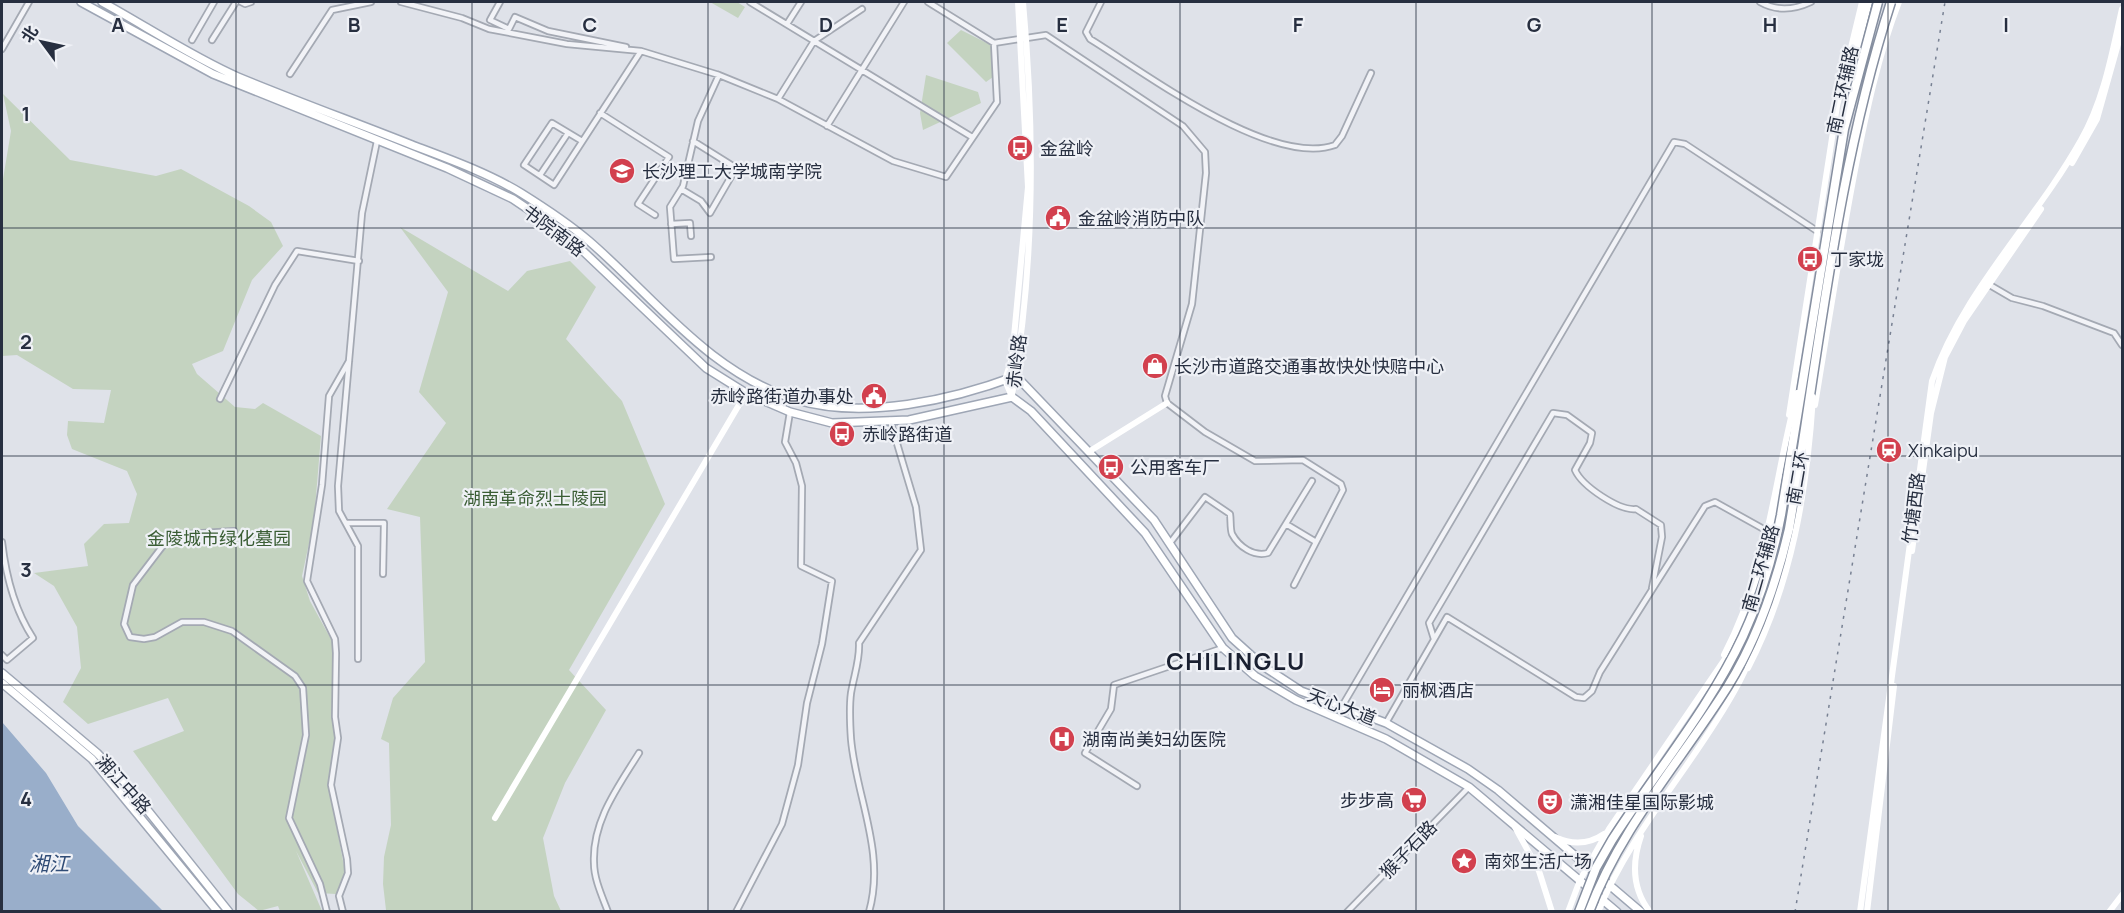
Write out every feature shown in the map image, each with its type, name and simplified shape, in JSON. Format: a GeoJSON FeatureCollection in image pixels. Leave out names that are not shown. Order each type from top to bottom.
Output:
{"type":"FeatureCollection","features":[{"type":"Feature","properties":{"kind":"highway"},"geometry":{"type":"LineString","coordinates":[[1844,129],[1855,54],[1868,2]]}},
{"type":"Feature","properties":{"kind":"highway","name":"南二环"},"geometry":{"type":"LineString","coordinates":[[1579,912],[1612,840],[1718,682],[1756,606],[1774,548],[1781,515],[1844,129],[1878,2]]}},
{"type":"Feature","properties":{"kind":"highway","name":"南二环"},"geometry":{"type":"LineString","coordinates":[[1589,912],[1618,850],[1729,685],[1763,617],[1789,529],[1853,146],[1876,47],[1891,3]]}},
{"type":"Feature","properties":{"kind":"main road","name":"书院南路"},"geometry":{"type":"LineString","coordinates":[[81,2],[213,74],[447,168],[513,199],[553,226],[584,252],[706,368],[746,393],[790,412],[831,423],[909,420],[1012,397]]}},
{"type":"Feature","properties":{"kind":"main road","name":"书院南路"},"geometry":{"type":"LineString","coordinates":[[102,2],[235,75],[451,160],[518,191],[560,218],[590,242],[714,358],[753,383],[797,400],[835,408],[911,404],[981,389],[1016,376]]}},
{"type":"Feature","properties":{"kind":"main road","name":"赤岭路"},"geometry":{"type":"LineString","coordinates":[[1012,397],[1032,214],[1032,131],[1024,40],[1018,2]]}},
{"type":"Feature","properties":{"kind":"main road","name":"赤岭路"},"geometry":{"type":"LineString","coordinates":[[1012,397],[1005,380],[1012,358],[1028,187],[1023,2]]}},
{"type":"Feature","properties":{"kind":"main road","name":"南二环辅路"},"geometry":{"type":"LineString","coordinates":[[1568,912],[1586,867],[1609,829],[1727,656],[1748,611],[1772,534],[1837,106],[1862,2]]}},
{"type":"Feature","properties":{"kind":"main road","name":"南二环辅路"},"geometry":{"type":"LineString","coordinates":[[1598,912],[1609,886],[1646,821],[1737,687],[1767,620],[1789,547],[1858,154],[1882,51],[1899,2]]}},
{"type":"Feature","properties":{"kind":"main road","name":"竹塘西路"},"geometry":{"type":"LineString","coordinates":[[1867,912],[1909,569],[1935,393],[1954,338],[1987,283],[2082,139],[2099,100],[2122,9]]}},
{"type":"Feature","properties":{"kind":"main road","name":"竹塘西路"},"geometry":{"type":"LineString","coordinates":[[1860,912],[1926,410],[1941,355],[1958,322],[2088,137],[2103,100],[2122,30]]}},
{"type":"Feature","properties":{"kind":"main road"},"geometry":{"type":"LineString","coordinates":[[1713,674],[1741,620],[1762,558],[1790,422],[1807,357]]}},
{"type":"Feature","properties":{"kind":"main road"},"geometry":{"type":"LineString","coordinates":[[1737,687],[1780,597],[1797,531],[1810,448],[1816,361]]}},
{"type":"Feature","properties":{"kind":"main road","name":"天心大道"},"geometry":{"type":"LineString","coordinates":[[1016,376],[1154,520],[1232,638],[1263,666],[1301,691],[1341,708],[1386,723],[1440,751],[1482,778],[1641,912]]}},
{"type":"Feature","properties":{"kind":"main road"},"geometry":{"type":"LineString","coordinates":[[495,818],[746,393]]}},
{"type":"Feature","properties":{"kind":"main road","name":"天心大道"},"geometry":{"type":"LineString","coordinates":[[1012,397],[1031,411],[1145,533],[1223,648],[1256,676],[1296,700],[1386,739],[1469,787],[1617,912]]}},
{"type":"Feature","properties":{"kind":"main road"},"geometry":{"type":"LineString","coordinates":[[1090,451],[1167,403]]}},
{"type":"Feature","properties":{"kind":"main road","name":"湘江中路"},"geometry":{"type":"LineString","coordinates":[[2,673],[97,753],[129,787],[229,912]]}},
{"type":"Feature","properties":{"kind":"main road","name":"湘江中路"},"geometry":{"type":"LineString","coordinates":[[2,683],[92,759],[218,912]]}},
{"type":"Feature","properties":{"kind":"main road"},"geometry":{"type":"LineString","coordinates":[[1511,821],[1539,871],[1552,912]]}},
{"type":"Feature","properties":{"kind":"main road"},"geometry":{"type":"LineString","coordinates":[[1646,821],[1634,867],[1638,889],[1650,912]]}},
{"type":"Feature","properties":{"kind":"main road"},"geometry":{"type":"LineString","coordinates":[[1543,830],[1557,838],[1575,843],[1591,842],[1609,829]]}},
{"type":"Feature","properties":{"kind":"main road"},"geometry":{"type":"LineString","coordinates":[[2109,912],[2122,895]]}},
{"type":"Feature","properties":{"kind":"street"},"geometry":{"type":"LineString","coordinates":[[2,50],[29,2]]}},
{"type":"Feature","properties":{"kind":"street"},"geometry":{"type":"LineString","coordinates":[[192,40],[214,2]]}},
{"type":"Feature","properties":{"kind":"street"},"geometry":{"type":"LineString","coordinates":[[212,40],[236,2]]}},
{"type":"Feature","properties":{"kind":"street"},"geometry":{"type":"LineString","coordinates":[[241,2],[245,4],[251,2]]}},
{"type":"Feature","properties":{"kind":"street"},"geometry":{"type":"LineString","coordinates":[[290,74],[332,10],[371,2]]}},
{"type":"Feature","properties":{"kind":"street"},"geometry":{"type":"LineString","coordinates":[[401,2],[462,18],[489,29],[567,44],[641,51]]}},
{"type":"Feature","properties":{"kind":"street"},"geometry":{"type":"LineString","coordinates":[[500,2],[490,20],[509,29],[515,17],[548,31],[641,51],[719,75],[778,99],[893,161],[946,177],[997,102],[994,43]]}},
{"type":"Feature","properties":{"kind":"street"},"geometry":{"type":"LineString","coordinates":[[750,2],[972,137]]}},
{"type":"Feature","properties":{"kind":"street"},"geometry":{"type":"LineString","coordinates":[[788,24],[801,2]]}},
{"type":"Feature","properties":{"kind":"street"},"geometry":{"type":"LineString","coordinates":[[826,126],[904,2]]}},
{"type":"Feature","properties":{"kind":"street"},"geometry":{"type":"LineString","coordinates":[[928,2],[994,43],[1046,35],[1183,126],[1205,152],[1206,173],[1192,304],[1165,396],[1167,403],[1205,432],[1255,461],[1303,460],[1337,480],[1343,490],[1293,585]]}},
{"type":"Feature","properties":{"kind":"street"},"geometry":{"type":"LineString","coordinates":[[1101,2],[1086,32],[1090,39],[1222,121],[1247,132],[1307,149],[1335,145],[1342,136],[1371,73]]}},
{"type":"Feature","properties":{"kind":"street"},"geometry":{"type":"LineString","coordinates":[[1760,2],[1772,9],[1792,8],[1810,2]]}},
{"type":"Feature","properties":{"kind":"street"},"geometry":{"type":"LineString","coordinates":[[778,99],[814,41],[862,9]]}},
{"type":"Feature","properties":{"kind":"street"},"geometry":{"type":"LineString","coordinates":[[582,141],[552,123],[524,165],[554,185],[641,51]]}},
{"type":"Feature","properties":{"kind":"street"},"geometry":{"type":"LineString","coordinates":[[711,257],[674,259],[670,207],[681,189],[698,121],[719,75]]}},
{"type":"Feature","properties":{"kind":"street"},"geometry":{"type":"LineString","coordinates":[[600,113],[669,157],[638,204],[655,215]]}},
{"type":"Feature","properties":{"kind":"street"},"geometry":{"type":"LineString","coordinates":[[540,176],[568,133]]}},
{"type":"Feature","properties":{"kind":"street"},"geometry":{"type":"LineString","coordinates":[[358,659],[358,546],[339,511],[338,486],[362,213],[377,141]]}},
{"type":"Feature","properties":{"kind":"street"},"geometry":{"type":"LineString","coordinates":[[681,189],[701,201],[710,213],[736,168],[693,141]]}},
{"type":"Feature","properties":{"kind":"street"},"geometry":{"type":"LineString","coordinates":[[1341,708],[1674,142],[1685,144],[1817,231]]}},
{"type":"Feature","properties":{"kind":"street"},"geometry":{"type":"LineString","coordinates":[[671,224],[690,223],[691,236]]}},
{"type":"Feature","properties":{"kind":"street"},"geometry":{"type":"LineString","coordinates":[[220,399],[271,293],[297,251],[359,261]]}},
{"type":"Feature","properties":{"kind":"street"},"geometry":{"type":"LineString","coordinates":[[1987,283],[2012,298],[2043,306],[2114,333],[2122,345]]}},
{"type":"Feature","properties":{"kind":"street"},"geometry":{"type":"LineString","coordinates":[[343,912],[339,896],[348,873],[347,859],[331,785],[338,738],[335,717],[335,639],[307,581],[322,485],[329,396],[349,361]]}},
{"type":"Feature","properties":{"kind":"street"},"geometry":{"type":"LineString","coordinates":[[736,912],[782,824],[798,765],[807,703],[822,644],[832,581],[801,566],[802,486],[796,463],[785,442],[790,412]]}},
{"type":"Feature","properties":{"kind":"street"},"geometry":{"type":"LineString","coordinates":[[1434,639],[1429,623],[1553,413],[1567,415],[1592,433],[1590,443],[1575,470],[1580,482],[1626,510],[1636,508],[1661,525],[1662,537],[1652,591]]}},
{"type":"Feature","properties":{"kind":"street"},"geometry":{"type":"LineString","coordinates":[[869,912],[874,858],[867,808],[854,760],[851,694],[860,657],[859,643],[921,550],[916,507],[890,420]]}},
{"type":"Feature","properties":{"kind":"street"},"geometry":{"type":"LineString","coordinates":[[1170,543],[1205,497],[1230,514],[1232,533],[1250,552],[1260,555],[1268,553],[1312,481]]}},
{"type":"Feature","properties":{"kind":"street"},"geometry":{"type":"LineString","coordinates":[[1386,723],[1447,616],[1576,697],[1584,698],[1592,691],[1600,672],[1705,506],[1715,502],[1772,534]]}},
{"type":"Feature","properties":{"kind":"street"},"geometry":{"type":"LineString","coordinates":[[347,523],[384,523],[383,574]]}},
{"type":"Feature","properties":{"kind":"street"},"geometry":{"type":"LineString","coordinates":[[1286,524],[1316,542]]}},
{"type":"Feature","properties":{"kind":"street"},"geometry":{"type":"LineString","coordinates":[[234,531],[187,534],[165,543],[133,585],[124,624],[130,637],[144,639],[155,637],[182,622],[204,622],[232,631],[296,676],[303,688],[306,735],[289,818],[320,884],[327,912]]}},
{"type":"Feature","properties":{"kind":"street"},"geometry":{"type":"LineString","coordinates":[[2,542],[10,590],[19,616],[33,638],[7,660],[2,655]]}},
{"type":"Feature","properties":{"kind":"street"},"geometry":{"type":"LineString","coordinates":[[1137,786],[1085,753],[1111,709],[1114,685],[1223,648]]}},
{"type":"Feature","properties":{"kind":"street"},"geometry":{"type":"LineString","coordinates":[[608,912],[593,864],[595,838],[613,795],[639,753]]}},
{"type":"Feature","properties":{"kind":"street","name":"猴子石路"},"geometry":{"type":"LineString","coordinates":[[1347,912],[1469,787]]}},
{"type":"Feature","properties":{"kind":"green space"},"geometry":{"type":"Polygon","coordinates":[[[710,2],[737,2],[745,7],[738,18],[710,2]]]}},
{"type":"Feature","properties":{"kind":"green space"},"geometry":{"type":"Polygon","coordinates":[[[961,30],[991,45],[993,77],[986,82],[947,43],[961,30]]]}},
{"type":"Feature","properties":{"kind":"green space"},"geometry":{"type":"Polygon","coordinates":[[[926,75],[978,92],[981,103],[923,130],[920,113],[926,75]]]}},
{"type":"Feature","properties":{"kind":"green space","name":"金陵城市绿化墓园"},"geometry":{"type":"Polygon","coordinates":[[[3,94],[70,160],[156,176],[181,169],[249,206],[271,222],[283,246],[252,280],[223,351],[192,364],[197,374],[235,407],[255,409],[263,403],[321,436],[314,520],[302,576],[310,601],[332,641],[335,685],[332,717],[336,737],[328,783],[345,871],[336,894],[318,893],[296,851],[322,911],[280,911],[278,906],[259,911],[238,894],[133,751],[184,731],[168,698],[88,724],[63,702],[81,668],[77,627],[54,586],[34,573],[88,566],[84,544],[104,524],[129,523],[137,494],[127,471],[72,449],[67,435],[68,421],[104,423],[111,390],[73,389],[17,355],[2,356],[2,185],[11,131],[3,94]]]}},
{"type":"Feature","properties":{"kind":"green space","name":"湖南革命烈士陵园"},"geometry":{"type":"Polygon","coordinates":[[[400,227],[508,291],[527,271],[570,261],[596,287],[566,339],[622,401],[665,504],[569,670],[606,710],[565,783],[543,838],[554,896],[561,911],[386,910],[383,884],[384,857],[391,825],[389,743],[381,739],[393,698],[425,662],[420,517],[387,509],[446,423],[419,392],[448,292],[400,227]]]}},
{"type":"Feature","properties":{"kind":"water","name":"湘江"},"geometry":{"type":"Polygon","coordinates":[[[2,722],[46,773],[78,826],[163,911],[2,911],[2,722]]]}},
{"type":"Feature","properties":{"kind":"railway"},"geometry":{"type":"LineString","coordinates":[[1795,912],[1945,2]]}},
{"type":"Feature","properties":{"kind":"place","name":"金盆岭"},"geometry":{"type":"Point","coordinates":[1020,148]}},
{"type":"Feature","properties":{"kind":"place","name":"长沙理工大学城南学院"},"geometry":{"type":"Point","coordinates":[622,171]}},
{"type":"Feature","properties":{"kind":"place","name":"金盆岭消防中队"},"geometry":{"type":"Point","coordinates":[1058,218]}},
{"type":"Feature","properties":{"kind":"place","name":"丁家垅"},"geometry":{"type":"Point","coordinates":[1810,259]}},
{"type":"Feature","properties":{"kind":"place","name":"长沙市道路交通事故快处快赔中心"},"geometry":{"type":"Point","coordinates":[1155,366]}},
{"type":"Feature","properties":{"kind":"place","name":"赤岭路街道办事处"},"geometry":{"type":"Point","coordinates":[874,396]}},
{"type":"Feature","properties":{"kind":"place","name":"赤岭路街道"},"geometry":{"type":"Point","coordinates":[842,434]}},
{"type":"Feature","properties":{"kind":"place","name":"Xinkaipu"},"geometry":{"type":"Point","coordinates":[1889,450]}},
{"type":"Feature","properties":{"kind":"place","name":"公用客车厂"},"geometry":{"type":"Point","coordinates":[1111,467]}},
{"type":"Feature","properties":{"kind":"place","name":"丽枫酒店"},"geometry":{"type":"Point","coordinates":[1382,690]}},
{"type":"Feature","properties":{"kind":"place","name":"湖南尚美妇幼医院"},"geometry":{"type":"Point","coordinates":[1062,739]}},
{"type":"Feature","properties":{"kind":"place","name":"步步高"},"geometry":{"type":"Point","coordinates":[1414,800]}},
{"type":"Feature","properties":{"kind":"place","name":"潇湘佳星国际影城"},"geometry":{"type":"Point","coordinates":[1550,802]}},
{"type":"Feature","properties":{"kind":"place","name":"南郊生活广场"},"geometry":{"type":"Point","coordinates":[1464,861]}},
{"type":"Feature","properties":{"kind":"district","name":"CHILINGLU"},"geometry":{"type":"Point","coordinates":[1236,660]}}]}
